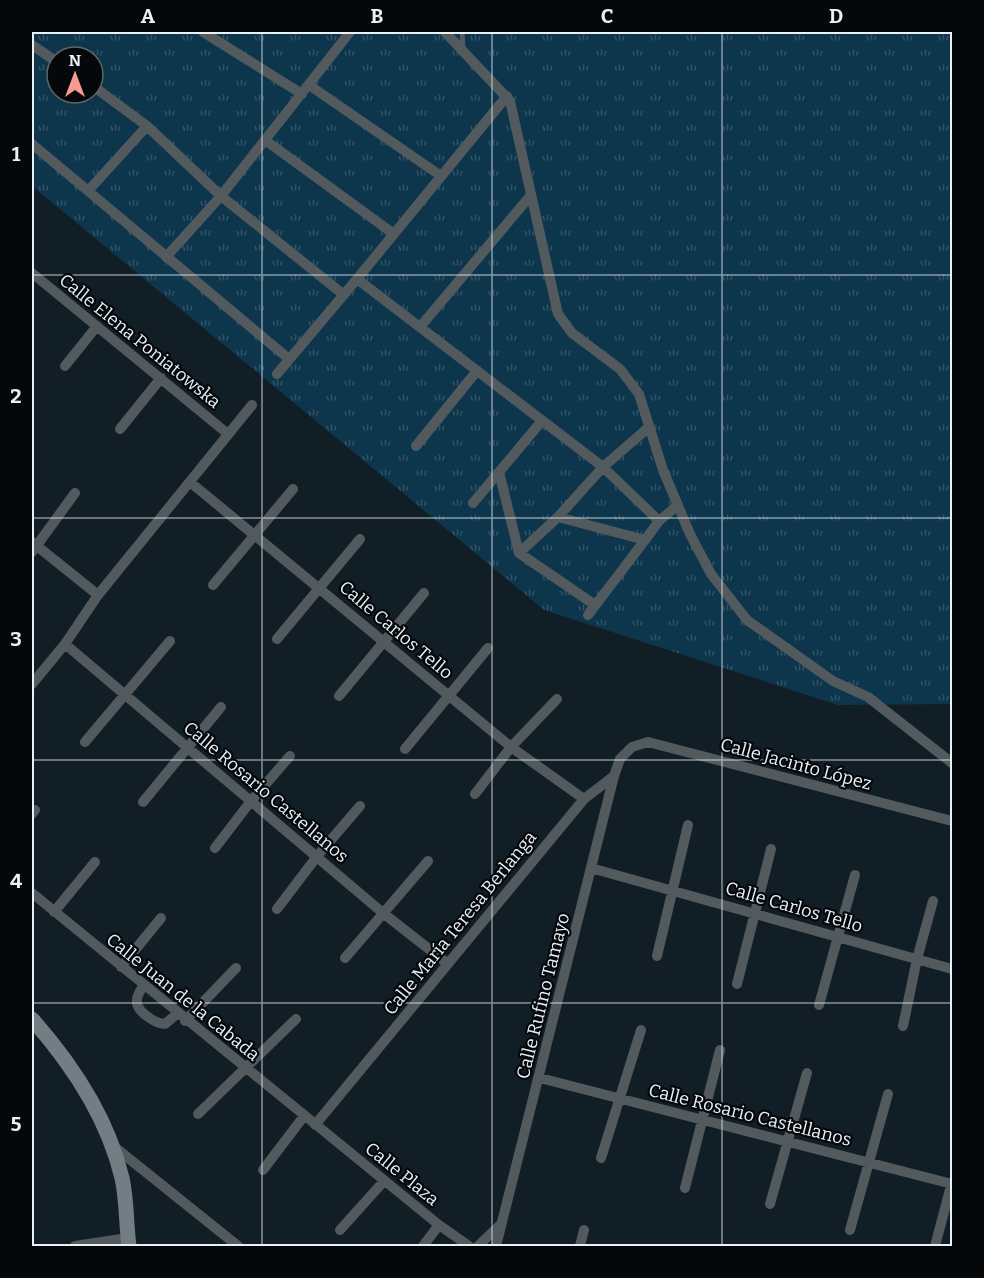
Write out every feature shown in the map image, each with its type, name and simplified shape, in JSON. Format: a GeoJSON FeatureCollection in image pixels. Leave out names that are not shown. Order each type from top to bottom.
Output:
{"type":"FeatureCollection","features":[{"type":"Feature","properties":{"kind":"main road"},"geometry":{"type":"LineString","coordinates":[[32,1019],[75,1074],[112,1145],[123,1179],[128,1242]]}},
{"type":"Feature","properties":{"kind":"street"},"geometry":{"type":"LineString","coordinates":[[203,32],[305,89],[441,176]]}},
{"type":"Feature","properties":{"kind":"street"},"geometry":{"type":"LineString","coordinates":[[445,32],[507,96],[558,314],[572,333],[620,369],[639,394],[649,428],[678,505],[711,574],[747,620],[833,681],[868,697],[952,763]]}},
{"type":"Feature","properties":{"kind":"street"},"geometry":{"type":"LineString","coordinates":[[166,257],[221,196],[305,89],[345,33]]}},
{"type":"Feature","properties":{"kind":"street"},"geometry":{"type":"LineString","coordinates":[[32,45],[45,54]]}},
{"type":"Feature","properties":{"kind":"street"},"geometry":{"type":"LineString","coordinates":[[105,95],[147,126],[221,196],[344,295]]}},
{"type":"Feature","properties":{"kind":"street"},"geometry":{"type":"LineString","coordinates":[[277,374],[507,96]]}},
{"type":"Feature","properties":{"kind":"street"},"geometry":{"type":"LineString","coordinates":[[88,191],[147,126]]}},
{"type":"Feature","properties":{"kind":"street"},"geometry":{"type":"LineString","coordinates":[[265,140],[394,234]]}},
{"type":"Feature","properties":{"kind":"street"},"geometry":{"type":"LineString","coordinates":[[32,144],[289,359]]}},
{"type":"Feature","properties":{"kind":"street"},"geometry":{"type":"LineString","coordinates":[[420,327],[531,195]]}},
{"type":"Feature","properties":{"kind":"street","name":"Calle Elena Poniatowska"},"geometry":{"type":"LineString","coordinates":[[33,276],[228,434]]}},
{"type":"Feature","properties":{"kind":"street"},"geometry":{"type":"LineString","coordinates":[[357,279],[541,422],[603,467],[659,521]]}},
{"type":"Feature","properties":{"kind":"street"},"geometry":{"type":"LineString","coordinates":[[65,366],[97,326]]}},
{"type":"Feature","properties":{"kind":"street"},"geometry":{"type":"LineString","coordinates":[[417,446],[476,372]]}},
{"type":"Feature","properties":{"kind":"street"},"geometry":{"type":"LineString","coordinates":[[120,429],[161,378]]}},
{"type":"Feature","properties":{"kind":"street"},"geometry":{"type":"LineString","coordinates":[[32,684],[64,644],[98,595],[252,405]]}},
{"type":"Feature","properties":{"kind":"street"},"geometry":{"type":"LineString","coordinates":[[473,503],[541,422]]}},
{"type":"Feature","properties":{"kind":"street"},"geometry":{"type":"LineString","coordinates":[[519,553],[558,517],[603,467],[649,428]]}},
{"type":"Feature","properties":{"kind":"street"},"geometry":{"type":"LineString","coordinates":[[499,472],[519,553],[595,605]]}},
{"type":"Feature","properties":{"kind":"street","name":"Calle Carlos Tello"},"geometry":{"type":"LineString","coordinates":[[190,482],[511,747],[584,799]]}},
{"type":"Feature","properties":{"kind":"street"},"geometry":{"type":"LineString","coordinates":[[213,585],[293,489]]}},
{"type":"Feature","properties":{"kind":"street"},"geometry":{"type":"LineString","coordinates":[[75,493],[33,546],[98,595]]}},
{"type":"Feature","properties":{"kind":"street"},"geometry":{"type":"LineString","coordinates":[[588,615],[659,521],[678,505]]}},
{"type":"Feature","properties":{"kind":"street"},"geometry":{"type":"LineString","coordinates":[[558,517],[645,540]]}},
{"type":"Feature","properties":{"kind":"street"},"geometry":{"type":"LineString","coordinates":[[277,639],[360,538]]}},
{"type":"Feature","properties":{"kind":"street"},"geometry":{"type":"LineString","coordinates":[[339,696],[424,593]]}},
{"type":"Feature","properties":{"kind":"street"},"geometry":{"type":"LineString","coordinates":[[85,742],[170,641]]}},
{"type":"Feature","properties":{"kind":"street","name":"Calle Rosario Castellanos"},"geometry":{"type":"LineString","coordinates":[[64,644],[318,855],[383,913],[448,964]]}},
{"type":"Feature","properties":{"kind":"street"},"geometry":{"type":"LineString","coordinates":[[405,749],[488,648]]}},
{"type":"Feature","properties":{"kind":"street"},"geometry":{"type":"LineString","coordinates":[[476,794],[511,747],[557,699]]}},
{"type":"Feature","properties":{"kind":"street"},"geometry":{"type":"LineString","coordinates":[[142,802],[221,707]]}},
{"type":"Feature","properties":{"kind":"street","name":"Calle Jacinto López"},"geometry":{"type":"LineString","coordinates":[[632,747],[648,742],[952,821]]}},
{"type":"Feature","properties":{"kind":"street","name":"Calle María Teresa Berlanga"},"geometry":{"type":"LineString","coordinates":[[315,1125],[584,799],[614,776],[620,759],[632,747]]}},
{"type":"Feature","properties":{"kind":"street"},"geometry":{"type":"LineString","coordinates":[[215,848],[290,756]]}},
{"type":"Feature","properties":{"kind":"street","name":"Calle Rufino Tamayo"},"geometry":{"type":"LineString","coordinates":[[496,1246],[614,776]]}},
{"type":"Feature","properties":{"kind":"street"},"geometry":{"type":"LineString","coordinates":[[277,909],[318,855],[360,806]]}},
{"type":"Feature","properties":{"kind":"street"},"geometry":{"type":"LineString","coordinates":[[657,956],[688,825]]}},
{"type":"Feature","properties":{"kind":"street"},"geometry":{"type":"LineString","coordinates":[[737,984],[771,849]]}},
{"type":"Feature","properties":{"kind":"street"},"geometry":{"type":"LineString","coordinates":[[345,958],[428,861]]}},
{"type":"Feature","properties":{"kind":"street"},"geometry":{"type":"LineString","coordinates":[[54,912],[95,862]]}},
{"type":"Feature","properties":{"kind":"street","name":"Calle Carlos Tello"},"geometry":{"type":"LineString","coordinates":[[591,868],[952,969]]}},
{"type":"Feature","properties":{"kind":"street"},"geometry":{"type":"LineString","coordinates":[[819,1005],[855,876]]}},
{"type":"Feature","properties":{"kind":"street","name":"Calle Juan de la Cabada"},"geometry":{"type":"LineString","coordinates":[[32,893],[181,1018],[315,1125]]}},
{"type":"Feature","properties":{"kind":"street"},"geometry":{"type":"LineString","coordinates":[[903,1026],[917,959],[933,901]]}},
{"type":"Feature","properties":{"kind":"street"},"geometry":{"type":"LineString","coordinates":[[121,967],[161,918]]}},
{"type":"Feature","properties":{"kind":"street"},"geometry":{"type":"LineString","coordinates":[[143,986],[136,1000],[138,1006],[156,1024],[165,1024],[181,1018],[236,968]]}},
{"type":"Feature","properties":{"kind":"street"},"geometry":{"type":"LineString","coordinates":[[198,1114],[296,1019]]}},
{"type":"Feature","properties":{"kind":"street"},"geometry":{"type":"LineString","coordinates":[[601,1158],[641,1030]]}},
{"type":"Feature","properties":{"kind":"street"},"geometry":{"type":"LineString","coordinates":[[685,1188],[700,1119],[720,1050]]}},
{"type":"Feature","properties":{"kind":"street"},"geometry":{"type":"LineString","coordinates":[[770,1204],[807,1073]]}},
{"type":"Feature","properties":{"kind":"street","name":"Calle Rosario Castellanos"},"geometry":{"type":"LineString","coordinates":[[540,1078],[952,1183]]}},
{"type":"Feature","properties":{"kind":"street"},"geometry":{"type":"LineString","coordinates":[[850,1230],[888,1094]]}},
{"type":"Feature","properties":{"kind":"street"},"geometry":{"type":"LineString","coordinates":[[263,1170],[304,1116]]}},
{"type":"Feature","properties":{"kind":"street","name":"Calle Plaza"},"geometry":{"type":"LineString","coordinates":[[315,1125],[438,1226],[469,1246]]}},
{"type":"Feature","properties":{"kind":"street"},"geometry":{"type":"LineString","coordinates":[[112,1145],[238,1246]]}},
{"type":"Feature","properties":{"kind":"street"},"geometry":{"type":"LineString","coordinates":[[340,1230],[384,1181]]}},
{"type":"Feature","properties":{"kind":"street"},"geometry":{"type":"LineString","coordinates":[[935,1246],[952,1183]]}},
{"type":"Feature","properties":{"kind":"street"},"geometry":{"type":"LineString","coordinates":[[478,1246],[502,1224]]}},
{"type":"Feature","properties":{"kind":"street"},"geometry":{"type":"LineString","coordinates":[[423,1246],[438,1226]]}},
{"type":"Feature","properties":{"kind":"street"},"geometry":{"type":"LineString","coordinates":[[580,1246],[584,1230]]}},
{"type":"Feature","properties":{"kind":"street"},"geometry":{"type":"LineString","coordinates":[[75,1246],[128,1242]]}},
{"type":"Feature","properties":{"kind":"lane"},"geometry":{"type":"LineString","coordinates":[[462,32],[463,53]]}},
{"type":"Feature","properties":{"kind":"green space"},"geometry":{"type":"Polygon","coordinates":[[[32,32],[952,32],[952,704],[838,705],[544,610],[32,186],[32,32]]]}}]}
